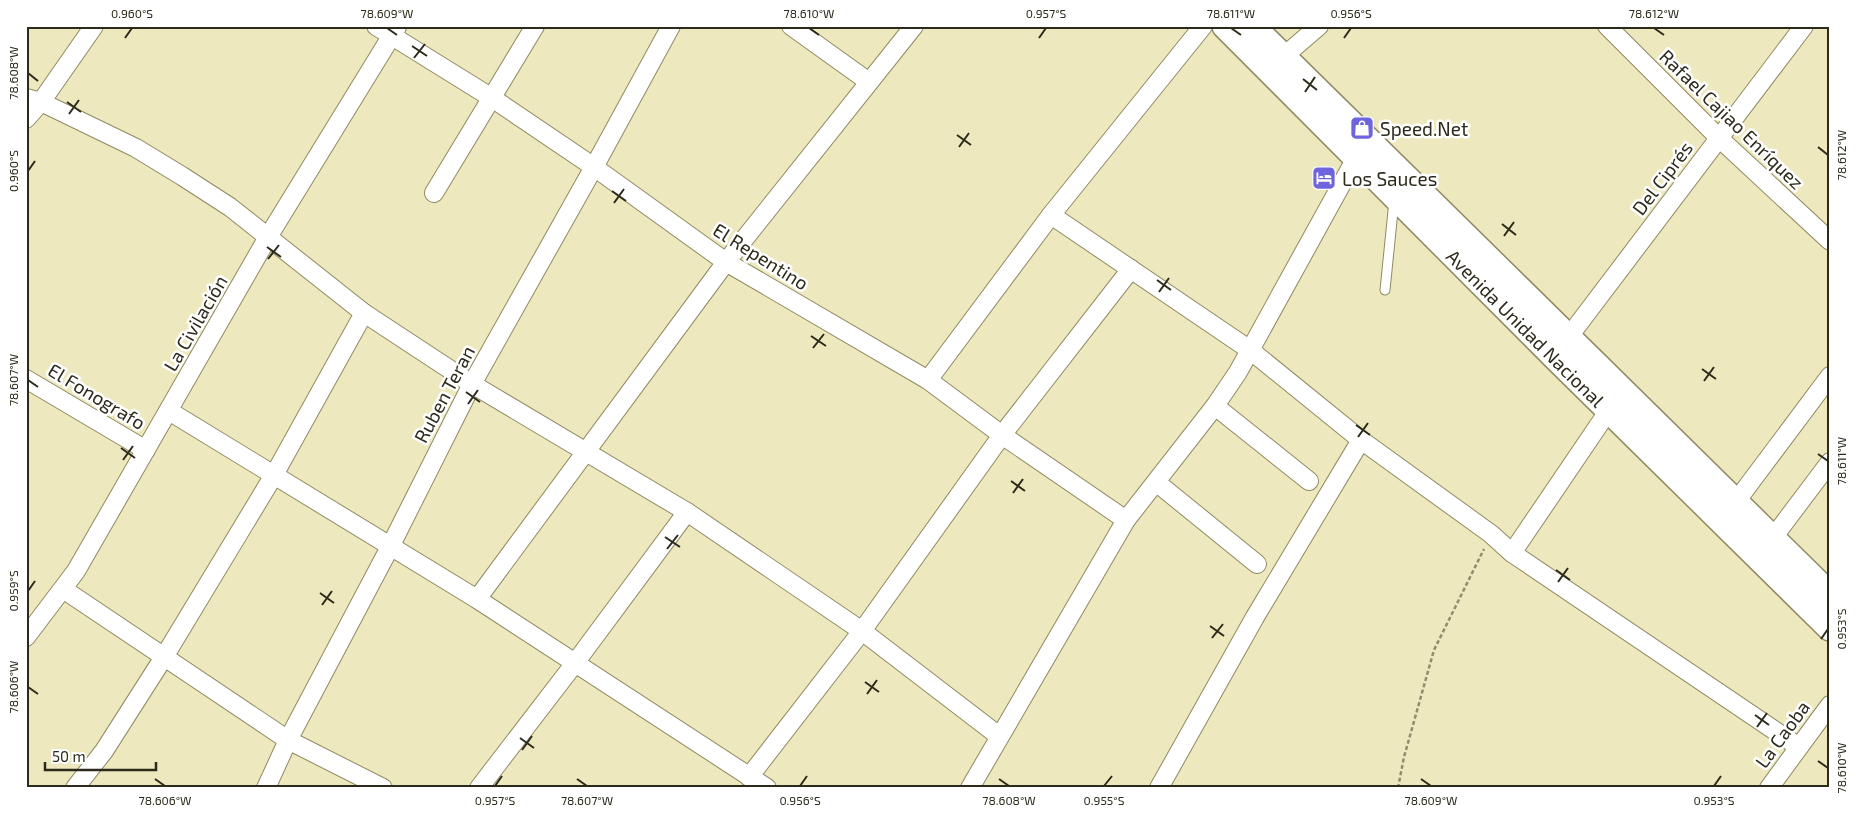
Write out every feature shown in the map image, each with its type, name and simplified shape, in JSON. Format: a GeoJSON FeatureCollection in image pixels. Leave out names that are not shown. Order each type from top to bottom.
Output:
{"type":"FeatureCollection","features":[{"type":"Feature","properties":{"kind":"main road","name":"Avenida Unidad Nacional"},"geometry":{"type":"LineString","coordinates":[[1225,26],[1276,63],[1561,347],[1609,410],[1830,628]]}},
{"type":"Feature","properties":{"kind":"main road","name":"Avenida Unidad Nacional"},"geometry":{"type":"LineString","coordinates":[[1252,26],[1276,63],[1356,158],[1395,196],[1735,503],[1830,595]]}},
{"type":"Feature","properties":{"kind":"street"},"geometry":{"type":"LineString","coordinates":[[26,119],[34,100],[94,26]]}},
{"type":"Feature","properties":{"kind":"street","name":"El Repentino"},"geometry":{"type":"LineString","coordinates":[[376,26],[394,31],[594,167],[726,262],[928,380],[1002,436],[1126,520]]}},
{"type":"Feature","properties":{"kind":"street"},"geometry":{"type":"LineString","coordinates":[[434,193],[535,26]]}},
{"type":"Feature","properties":{"kind":"street","name":"Ruben Teran"},"geometry":{"type":"LineString","coordinates":[[266,788],[288,740],[390,546],[472,384],[671,26]]}},
{"type":"Feature","properties":{"kind":"street"},"geometry":{"type":"LineString","coordinates":[[790,26],[869,82]]}},
{"type":"Feature","properties":{"kind":"street"},"geometry":{"type":"LineString","coordinates":[[477,600],[726,262],[914,26]]}},
{"type":"Feature","properties":{"kind":"street"},"geometry":{"type":"LineString","coordinates":[[928,380],[1051,215],[1204,26]]}},
{"type":"Feature","properties":{"kind":"street"},"geometry":{"type":"LineString","coordinates":[[1276,63],[1319,26]]}},
{"type":"Feature","properties":{"kind":"street","name":"Del Ciprés"},"geometry":{"type":"LineString","coordinates":[[1561,347],[1804,26]]}},
{"type":"Feature","properties":{"kind":"street","name":"Rafael Cajiao Enríquez"},"geometry":{"type":"LineString","coordinates":[[1614,29],[1718,138],[1830,241]]}},
{"type":"Feature","properties":{"kind":"street","name":"La Civilación"},"geometry":{"type":"LineString","coordinates":[[26,637],[76,571],[268,237],[394,31]]}},
{"type":"Feature","properties":{"kind":"street"},"geometry":{"type":"LineString","coordinates":[[34,100],[136,148],[230,207],[364,313],[472,384],[687,512],[862,630],[999,736]]}},
{"type":"Feature","properties":{"kind":"street"},"geometry":{"type":"LineString","coordinates":[[970,788],[1126,520],[1216,406],[1238,372],[1356,158]]}},
{"type":"Feature","properties":{"kind":"street"},"geometry":{"type":"LineString","coordinates":[[1051,215],[1250,350],[1361,440],[1491,534],[1512,553],[1799,747]]}},
{"type":"Feature","properties":{"kind":"street"},"geometry":{"type":"LineString","coordinates":[[749,777],[862,630],[1002,436],[1132,269]]}},
{"type":"Feature","properties":{"kind":"street"},"geometry":{"type":"LineString","coordinates":[[75,788],[104,751],[164,657],[274,475],[364,313]]}},
{"type":"Feature","properties":{"kind":"street"},"geometry":{"type":"LineString","coordinates":[[1735,503],[1830,376]]}},
{"type":"Feature","properties":{"kind":"street","name":"El Fonografo"},"geometry":{"type":"LineString","coordinates":[[26,379],[146,450]]}},
{"type":"Feature","properties":{"kind":"street"},"geometry":{"type":"LineString","coordinates":[[1216,406],[1309,481]]}},
{"type":"Feature","properties":{"kind":"street"},"geometry":{"type":"LineString","coordinates":[[1512,553],[1609,410]]}},
{"type":"Feature","properties":{"kind":"street"},"geometry":{"type":"LineString","coordinates":[[169,411],[477,600],[767,788]]}},
{"type":"Feature","properties":{"kind":"street"},"geometry":{"type":"LineString","coordinates":[[1159,788],[1255,617],[1361,440]]}},
{"type":"Feature","properties":{"kind":"street"},"geometry":{"type":"LineString","coordinates":[[1772,539],[1830,462]]}},
{"type":"Feature","properties":{"kind":"street"},"geometry":{"type":"LineString","coordinates":[[1156,482],[1257,564]]}},
{"type":"Feature","properties":{"kind":"street"},"geometry":{"type":"LineString","coordinates":[[480,788],[687,512]]}},
{"type":"Feature","properties":{"kind":"street"},"geometry":{"type":"LineString","coordinates":[[63,589],[288,740],[383,788]]}},
{"type":"Feature","properties":{"kind":"street","name":"La Caoba"},"geometry":{"type":"LineString","coordinates":[[1769,788],[1799,747],[1827,716]]}},
{"type":"Feature","properties":{"kind":"lane"},"geometry":{"type":"LineString","coordinates":[[1385,290],[1395,196]]}},
{"type":"Feature","properties":{"kind":"path"},"geometry":{"type":"LineString","coordinates":[[1398,788],[1404,757],[1434,650],[1491,534]]}},
{"type":"Feature","properties":{"kind":"place","name":"Speed.Net"},"geometry":{"type":"Point","coordinates":[1362,128]}},
{"type":"Feature","properties":{"kind":"place","name":"Los Sauces"},"geometry":{"type":"Point","coordinates":[1324,178]}}]}
